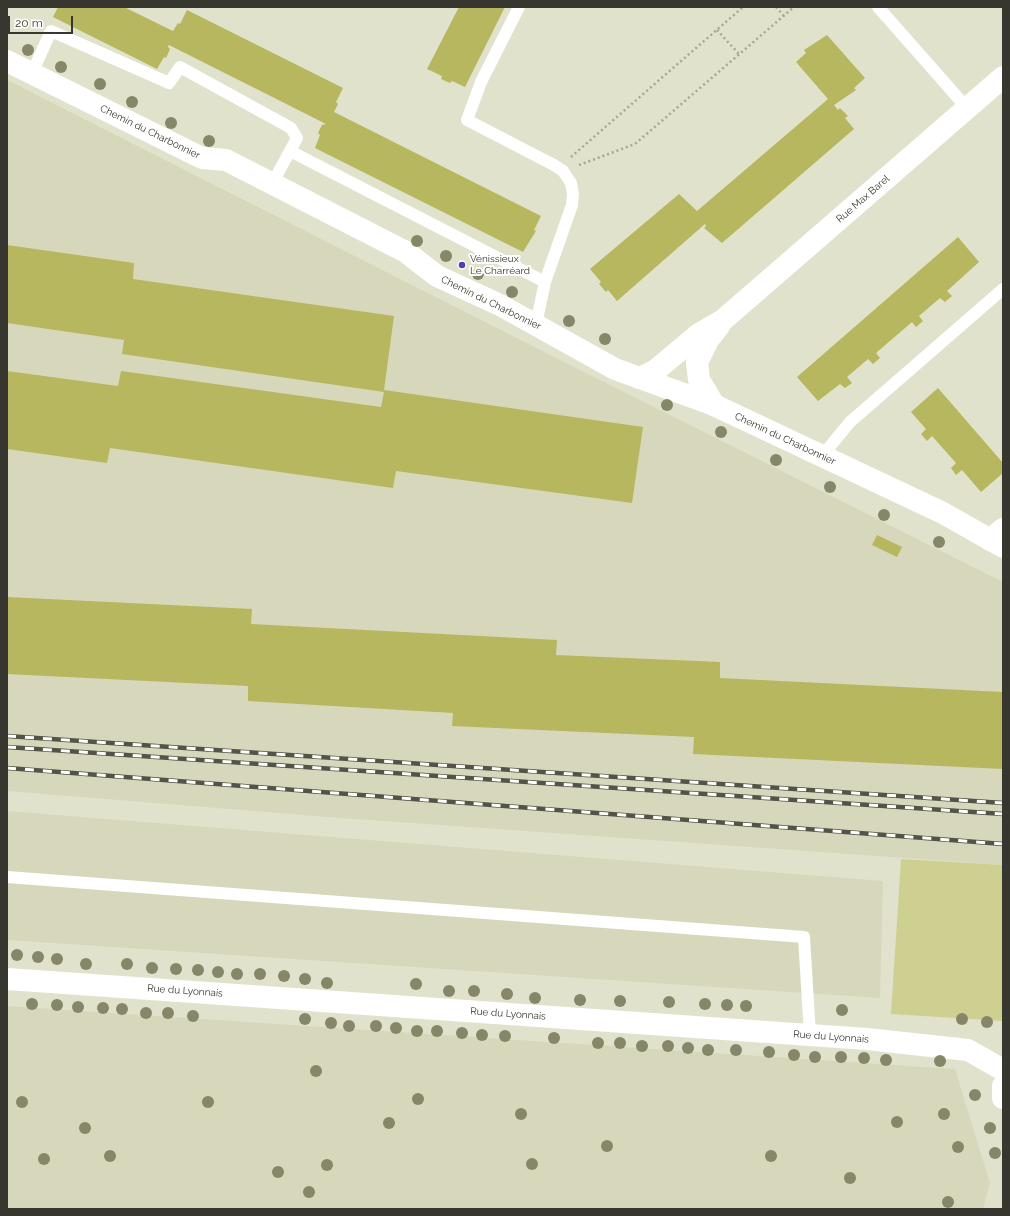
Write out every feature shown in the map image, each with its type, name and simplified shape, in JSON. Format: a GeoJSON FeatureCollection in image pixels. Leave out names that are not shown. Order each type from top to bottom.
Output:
{"type":"FeatureCollection","features":[{"type":"Feature","properties":{"kind":"street","name":"Chemin du Charbonnier"},"geometry":{"type":"LineString","coordinates":[[7,61],[202,158],[226,160],[406,252],[438,276],[500,305],[616,369],[714,405],[943,514],[999,539]]}},
{"type":"Feature","properties":{"kind":"street","name":"Rue Max Barel"},"geometry":{"type":"LineString","coordinates":[[714,405],[699,380],[697,362],[708,340],[724,320],[1003,77]]}},
{"type":"Feature","properties":{"kind":"street","name":"Rue Max Barel"},"geometry":{"type":"LineString","coordinates":[[640,378],[656,370],[699,334],[724,320]]}},
{"type":"Feature","properties":{"kind":"street","name":"Rue du Lyonnais"},"geometry":{"type":"LineString","coordinates":[[7,978],[810,1035],[968,1050],[1003,1070]]}},
{"type":"Feature","properties":{"kind":"street"},"geometry":{"type":"LineString","coordinates":[[1003,1086],[1003,1098]]}},
{"type":"Feature","properties":{"kind":"lane"},"geometry":{"type":"LineString","coordinates":[[519,7],[481,82],[467,120],[554,165],[563,171],[571,183],[573,194],[572,205],[545,282],[536,324]]}},
{"type":"Feature","properties":{"kind":"lane"},"geometry":{"type":"LineString","coordinates":[[878,7],[968,108]]}},
{"type":"Feature","properties":{"kind":"lane"},"geometry":{"type":"LineString","coordinates":[[32,73],[51,31],[169,83],[180,67],[291,128],[297,138],[272,184]]}},
{"type":"Feature","properties":{"kind":"lane"},"geometry":{"type":"LineString","coordinates":[[290,151],[545,282]]}},
{"type":"Feature","properties":{"kind":"lane"},"geometry":{"type":"LineString","coordinates":[[822,456],[850,422],[1003,289]]}},
{"type":"Feature","properties":{"kind":"lane"},"geometry":{"type":"LineString","coordinates":[[7,877],[804,937],[810,1035]]}},
{"type":"Feature","properties":{"kind":"path"},"geometry":{"type":"LineString","coordinates":[[563,171],[571,156],[743,7]]}},
{"type":"Feature","properties":{"kind":"path"},"geometry":{"type":"LineString","coordinates":[[776,7],[784,16]]}},
{"type":"Feature","properties":{"kind":"path"},"geometry":{"type":"LineString","coordinates":[[563,171],[635,144],[794,7]]}},
{"type":"Feature","properties":{"kind":"path"},"geometry":{"type":"LineString","coordinates":[[717,30],[739,54]]}},
{"type":"Feature","properties":{"kind":"shaded area"},"geometry":{"type":"Polygon","coordinates":[[[7,80],[1003,582],[1003,865],[327,817],[7,791],[7,80]]]}},
{"type":"Feature","properties":{"kind":"shaded area"},"geometry":{"type":"Polygon","coordinates":[[[7,811],[883,881],[880,998],[7,940],[7,811]]]}},
{"type":"Feature","properties":{"kind":"shaded area"},"geometry":{"type":"Polygon","coordinates":[[[7,1006],[955,1069],[990,1183],[983,1209],[7,1209],[7,1006]]]}},
{"type":"Feature","properties":{"kind":"green space"},"geometry":{"type":"Polygon","coordinates":[[[901,859],[1003,865],[1003,1021],[891,1014],[901,859]]]}},
{"type":"Feature","properties":{"kind":"building"},"geometry":{"type":"Polygon","coordinates":[[[58,7],[124,7],[173,31],[178,23],[180,24],[187,10],[343,88],[336,102],[338,104],[334,112],[541,216],[534,230],[536,231],[523,252],[315,148],[320,135],[318,133],[322,125],[326,124],[169,45],[168,47],[170,49],[166,58],[164,57],[157,69],[53,17],[58,7]]]}},
{"type":"Feature","properties":{"kind":"building"},"geometry":{"type":"Polygon","coordinates":[[[459,7],[505,7],[465,87],[452,81],[450,83],[441,79],[442,76],[427,69],[459,7]]]}},
{"type":"Feature","properties":{"kind":"building"},"geometry":{"type":"Polygon","coordinates":[[[827,35],[865,78],[854,88],[856,90],[834,105],[838,110],[840,108],[848,116],[845,118],[854,129],[722,243],[704,228],[706,226],[705,224],[617,301],[608,290],[606,292],[599,284],[601,282],[590,269],[679,194],[697,211],[828,99],[796,62],[806,53],[804,50],[827,35]]]}},
{"type":"Feature","properties":{"kind":"building"},"geometry":{"type":"Polygon","coordinates":[[[958,237],[979,262],[947,291],[952,296],[945,302],[940,298],[919,316],[923,321],[916,327],[912,322],[876,353],[880,358],[873,364],[868,359],[847,377],[852,383],[845,388],[840,384],[818,401],[797,377],[958,237]]]}},
{"type":"Feature","properties":{"kind":"building"},"geometry":{"type":"Polygon","coordinates":[[[7,245],[134,263],[133,279],[394,316],[384,390],[643,427],[632,503],[396,471],[393,488],[110,448],[107,463],[7,449],[7,371],[118,386],[121,371],[381,407],[384,392],[122,354],[124,340],[7,323],[7,245]]]}},
{"type":"Feature","properties":{"kind":"building"},"geometry":{"type":"Polygon","coordinates":[[[938,388],[1003,463],[1003,473],[981,492],[962,470],[956,475],[951,468],[956,463],[932,436],[927,441],[921,434],[926,429],[911,412],[938,388]]]}},
{"type":"Feature","properties":{"kind":"building"},"geometry":{"type":"Polygon","coordinates":[[[877,535],[902,547],[897,557],[872,545],[877,535]]]}},
{"type":"Feature","properties":{"kind":"building"},"geometry":{"type":"Polygon","coordinates":[[[7,597],[252,609],[251,624],[557,640],[556,655],[720,662],[720,678],[1003,692],[1003,769],[693,754],[694,737],[452,726],[453,713],[248,701],[248,686],[7,674],[7,597]]]}},
{"type":"Feature","properties":{"kind":"railway"},"geometry":{"type":"LineString","coordinates":[[7,736],[1003,803]]}},
{"type":"Feature","properties":{"kind":"railway"},"geometry":{"type":"LineString","coordinates":[[7,747],[1003,814]]}},
{"type":"Feature","properties":{"kind":"railway"},"geometry":{"type":"LineString","coordinates":[[7,768],[1003,844]]}},
{"type":"Feature","properties":{"kind":"place","name":"Vénissieux Le Charréard"},"geometry":{"type":"Point","coordinates":[462,265]}}]}
